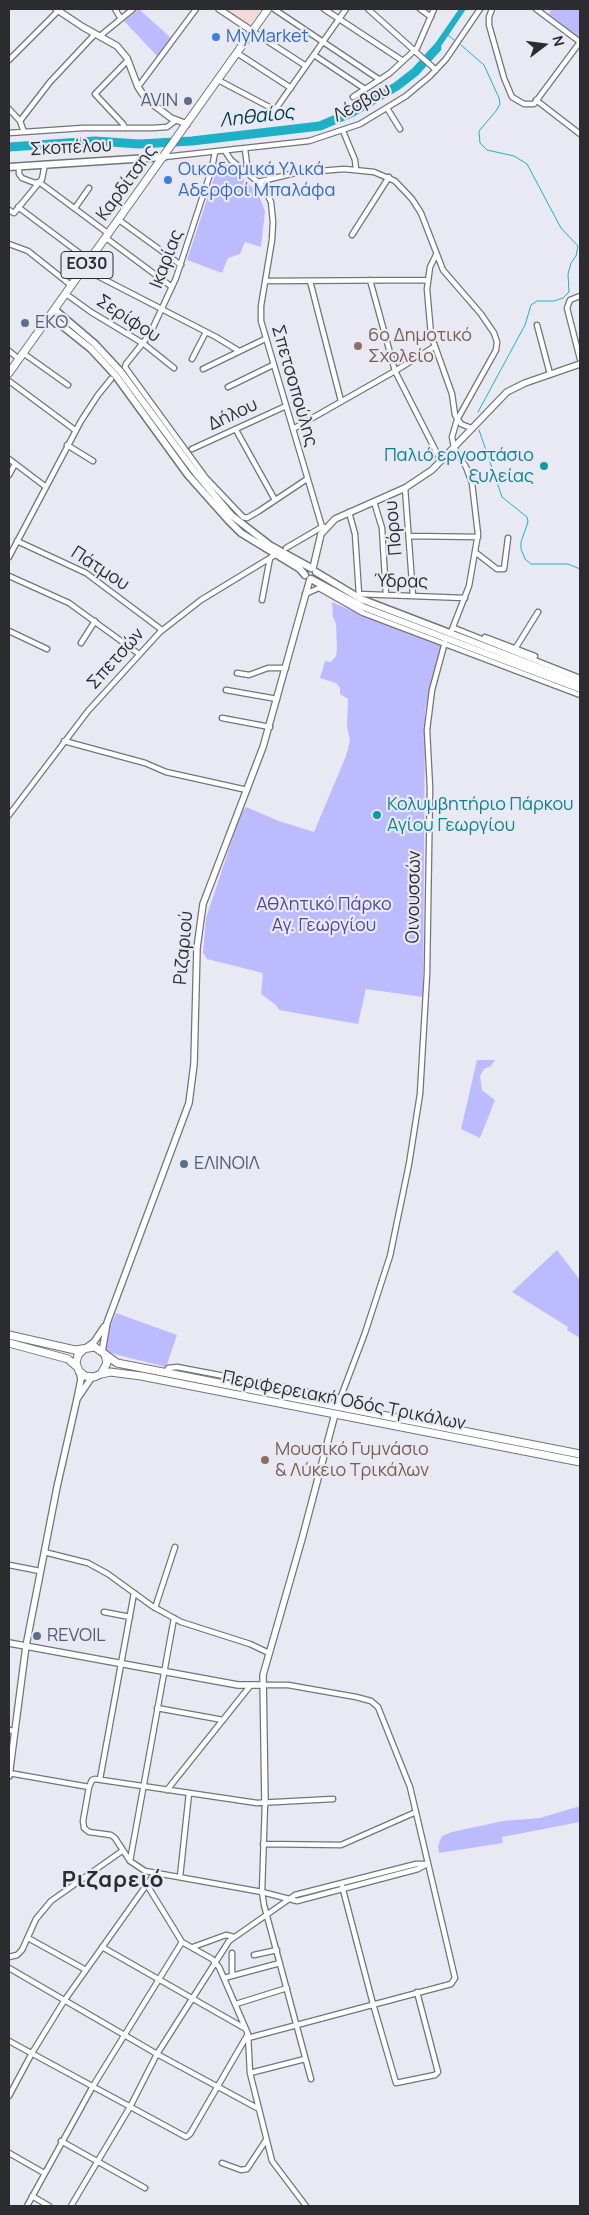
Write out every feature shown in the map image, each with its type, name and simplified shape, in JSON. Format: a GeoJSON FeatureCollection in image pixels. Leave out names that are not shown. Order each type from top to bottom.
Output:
{"type":"FeatureCollection","features":[{"type":"Feature","properties":{"kind":"main road","name":"Καρδίτσης"},"geometry":{"type":"LineString","coordinates":[[9,373],[166,155],[268,9]]}},
{"type":"Feature","properties":{"kind":"main road","name":"Σκοπέλου"},"geometry":{"type":"LineString","coordinates":[[9,167],[166,155]]}},
{"type":"Feature","properties":{"kind":"main road"},"geometry":{"type":"LineString","coordinates":[[53,313],[116,376],[188,476],[215,507],[242,533],[272,556],[300,569],[309,577],[363,607],[450,638],[580,690]]}},
{"type":"Feature","properties":{"kind":"main road"},"geometry":{"type":"LineString","coordinates":[[53,313],[95,344],[121,372],[195,472],[231,514],[266,543],[313,569],[358,598],[453,629],[580,683]]}},
{"type":"Feature","properties":{"kind":"main road"},"geometry":{"type":"LineString","coordinates":[[309,577],[315,577],[313,569]]}},
{"type":"Feature","properties":{"kind":"main road"},"geometry":{"type":"LineString","coordinates":[[309,577],[306,570],[313,569]]}},
{"type":"Feature","properties":{"kind":"main road"},"geometry":{"type":"LineString","coordinates":[[9,1335],[75,1350],[95,1347],[104,1353],[107,1363],[102,1374],[92,1378],[85,1376],[68,1359],[9,1343]]}},
{"type":"Feature","properties":{"kind":"main road"},"geometry":{"type":"LineString","coordinates":[[78,1369],[78,1355],[85,1348]]}},
{"type":"Feature","properties":{"kind":"main road","name":"Περιφερειακή Οδός Τρικάλων"},"geometry":{"type":"LineString","coordinates":[[104,1353],[117,1363],[580,1462]]}},
{"type":"Feature","properties":{"kind":"main road","name":"Περιφερειακή Οδός Τρικάλων"},"geometry":{"type":"LineString","coordinates":[[102,1374],[110,1372],[141,1376],[580,1454]]}},
{"type":"Feature","properties":{"kind":"street"},"geometry":{"type":"LineString","coordinates":[[115,9],[121,19]]}},
{"type":"Feature","properties":{"kind":"street"},"geometry":{"type":"LineString","coordinates":[[20,121],[50,82],[98,35],[133,9]]}},
{"type":"Feature","properties":{"kind":"street"},"geometry":{"type":"LineString","coordinates":[[138,87],[196,9]]}},
{"type":"Feature","properties":{"kind":"street"},"geometry":{"type":"LineString","coordinates":[[219,9],[306,66]]}},
{"type":"Feature","properties":{"kind":"street"},"geometry":{"type":"LineString","coordinates":[[274,9],[380,80]]}},
{"type":"Feature","properties":{"kind":"street"},"geometry":{"type":"LineString","coordinates":[[324,9],[403,61]]}},
{"type":"Feature","properties":{"kind":"street"},"geometry":{"type":"LineString","coordinates":[[218,80],[275,110],[346,9]]}},
{"type":"Feature","properties":{"kind":"street"},"geometry":{"type":"LineString","coordinates":[[368,9],[436,70]]}},
{"type":"Feature","properties":{"kind":"street"},"geometry":{"type":"LineString","coordinates":[[420,9],[431,17]]}},
{"type":"Feature","properties":{"kind":"street"},"geometry":{"type":"LineString","coordinates":[[353,97],[380,80],[415,50],[421,42],[434,9]]}},
{"type":"Feature","properties":{"kind":"street","name":"Λέσβου"},"geometry":{"type":"LineString","coordinates":[[166,155],[245,149],[315,140],[363,123],[412,91],[436,70],[480,9]]}},
{"type":"Feature","properties":{"kind":"street"},"geometry":{"type":"LineString","coordinates":[[492,9],[489,25],[511,95],[518,102],[526,105],[531,105],[536,100],[580,42],[536,9]]}},
{"type":"Feature","properties":{"kind":"street"},"geometry":{"type":"LineString","coordinates":[[544,14],[547,9]]}},
{"type":"Feature","properties":{"kind":"street"},"geometry":{"type":"LineString","coordinates":[[9,60],[57,10],[117,46],[128,60],[138,87],[149,102],[175,121],[188,124]]}},
{"type":"Feature","properties":{"kind":"street"},"geometry":{"type":"LineString","coordinates":[[237,53],[291,88]]}},
{"type":"Feature","properties":{"kind":"street"},"geometry":{"type":"LineString","coordinates":[[314,55],[365,89]]}},
{"type":"Feature","properties":{"kind":"street"},"geometry":{"type":"LineString","coordinates":[[125,128],[95,94],[128,60]]}},
{"type":"Feature","properties":{"kind":"street"},"geometry":{"type":"LineString","coordinates":[[536,100],[580,134]]}},
{"type":"Feature","properties":{"kind":"street"},"geometry":{"type":"LineString","coordinates":[[387,108],[400,129]]}},
{"type":"Feature","properties":{"kind":"street"},"geometry":{"type":"LineString","coordinates":[[9,109],[20,121],[24,132]]}},
{"type":"Feature","properties":{"kind":"street"},"geometry":{"type":"LineString","coordinates":[[9,133],[83,128],[163,127],[175,121]]}},
{"type":"Feature","properties":{"kind":"street"},"geometry":{"type":"LineString","coordinates":[[342,131],[355,160],[356,170]]}},
{"type":"Feature","properties":{"kind":"street"},"geometry":{"type":"LineString","coordinates":[[245,149],[248,173]]}},
{"type":"Feature","properties":{"kind":"street","name":"Σπετσοπούλης"},"geometry":{"type":"LineString","coordinates":[[224,151],[231,160],[258,182],[269,196],[273,216],[272,240],[261,316],[265,339],[307,479],[324,527]]}},
{"type":"Feature","properties":{"kind":"street","name":"Ικαρίας"},"geometry":{"type":"LineString","coordinates":[[215,152],[212,168],[181,265],[172,287],[144,344],[127,362],[125,367],[206,478],[236,512],[245,518],[275,500]]}},
{"type":"Feature","properties":{"kind":"street"},"geometry":{"type":"LineString","coordinates":[[9,210],[13,213],[39,182],[44,174],[45,164]]}},
{"type":"Feature","properties":{"kind":"street"},"geometry":{"type":"LineString","coordinates":[[19,166],[22,178],[39,182],[75,208],[172,287]]}},
{"type":"Feature","properties":{"kind":"street"},"geometry":{"type":"LineString","coordinates":[[258,182],[304,172],[356,170],[374,172],[389,177],[400,185],[415,204],[424,220],[436,255],[446,274],[469,298],[491,328],[497,342],[496,350],[458,420],[452,437],[454,448],[466,467],[472,484],[478,537],[470,586],[453,629]]}},
{"type":"Feature","properties":{"kind":"street"},"geometry":{"type":"LineString","coordinates":[[352,235],[389,177]]}},
{"type":"Feature","properties":{"kind":"street"},"geometry":{"type":"LineString","coordinates":[[75,208],[89,188]]}},
{"type":"Feature","properties":{"kind":"street"},"geometry":{"type":"LineString","coordinates":[[18,207],[90,261]]}},
{"type":"Feature","properties":{"kind":"street"},"geometry":{"type":"LineString","coordinates":[[119,220],[181,265]]}},
{"type":"Feature","properties":{"kind":"street"},"geometry":{"type":"LineString","coordinates":[[9,244],[28,251],[72,286]]}},
{"type":"Feature","properties":{"kind":"street"},"geometry":{"type":"LineString","coordinates":[[436,255],[428,280],[427,316],[434,347],[452,394],[455,415],[458,420],[471,428]]}},
{"type":"Feature","properties":{"kind":"street"},"geometry":{"type":"LineString","coordinates":[[84,269],[206,332],[239,352]]}},
{"type":"Feature","properties":{"kind":"street"},"geometry":{"type":"LineString","coordinates":[[370,280],[395,371],[441,461]]}},
{"type":"Feature","properties":{"kind":"street"},"geometry":{"type":"LineString","coordinates":[[266,281],[428,280]]}},
{"type":"Feature","properties":{"kind":"street"},"geometry":{"type":"LineString","coordinates":[[310,281],[342,401]]}},
{"type":"Feature","properties":{"kind":"street","name":"Σερίφου"},"geometry":{"type":"LineString","coordinates":[[66,294],[144,344],[174,368]]}},
{"type":"Feature","properties":{"kind":"street"},"geometry":{"type":"LineString","coordinates":[[580,296],[570,300],[566,308],[580,359]]}},
{"type":"Feature","properties":{"kind":"street"},"geometry":{"type":"LineString","coordinates":[[536,325],[550,374]]}},
{"type":"Feature","properties":{"kind":"street"},"geometry":{"type":"LineString","coordinates":[[192,359],[206,332]]}},
{"type":"Feature","properties":{"kind":"street"},"geometry":{"type":"LineString","coordinates":[[203,369],[265,339]]}},
{"type":"Feature","properties":{"kind":"street"},"geometry":{"type":"LineString","coordinates":[[292,429],[434,347]]}},
{"type":"Feature","properties":{"kind":"street"},"geometry":{"type":"LineString","coordinates":[[9,351],[21,356],[68,385]]}},
{"type":"Feature","properties":{"kind":"street"},"geometry":{"type":"LineString","coordinates":[[286,548],[335,519],[405,488],[426,474],[454,448],[507,392],[580,364]]}},
{"type":"Feature","properties":{"kind":"street"},"geometry":{"type":"LineString","coordinates":[[228,388],[273,365]]}},
{"type":"Feature","properties":{"kind":"street"},"geometry":{"type":"LineString","coordinates":[[9,557],[75,430],[93,401],[111,379]]}},
{"type":"Feature","properties":{"kind":"street"},"geometry":{"type":"LineString","coordinates":[[9,381],[75,430]]}},
{"type":"Feature","properties":{"kind":"street","name":"Δήλου"},"geometry":{"type":"LineString","coordinates":[[192,449],[286,406]]}},
{"type":"Feature","properties":{"kind":"street"},"geometry":{"type":"LineString","coordinates":[[236,430],[275,500],[307,479]]}},
{"type":"Feature","properties":{"kind":"street"},"geometry":{"type":"LineString","coordinates":[[67,445],[93,462]]}},
{"type":"Feature","properties":{"kind":"street"},"geometry":{"type":"LineString","coordinates":[[9,459],[46,487]]}},
{"type":"Feature","properties":{"kind":"street"},"geometry":{"type":"LineString","coordinates":[[9,475],[15,464]]}},
{"type":"Feature","properties":{"kind":"street","name":"Πόρου"},"geometry":{"type":"LineString","coordinates":[[405,488],[413,596]]}},
{"type":"Feature","properties":{"kind":"street"},"geometry":{"type":"LineString","coordinates":[[374,502],[382,528],[386,595]]}},
{"type":"Feature","properties":{"kind":"street","name":"Ύδρας"},"geometry":{"type":"LineString","coordinates":[[349,512],[354,534],[359,594],[465,598]]}},
{"type":"Feature","properties":{"kind":"street"},"geometry":{"type":"LineString","coordinates":[[313,569],[324,527]]}},
{"type":"Feature","properties":{"kind":"street"},"geometry":{"type":"LineString","coordinates":[[409,536],[478,537]]}},
{"type":"Feature","properties":{"kind":"street"},"geometry":{"type":"LineString","coordinates":[[476,552],[497,569],[502,570],[506,566],[508,538]]}},
{"type":"Feature","properties":{"kind":"street","name":"Πάτμου"},"geometry":{"type":"LineString","coordinates":[[17,541],[78,568],[116,594],[162,630]]}},
{"type":"Feature","properties":{"kind":"street"},"geometry":{"type":"LineString","coordinates":[[262,600],[272,556]]}},
{"type":"Feature","properties":{"kind":"street","name":"Σπετσών"},"geometry":{"type":"LineString","coordinates":[[9,815],[64,740],[162,630],[201,600],[272,556]]}},
{"type":"Feature","properties":{"kind":"street"},"geometry":{"type":"LineString","coordinates":[[9,576],[54,596],[95,621],[139,654]]}},
{"type":"Feature","properties":{"kind":"street","name":"Ριζαριού"},"geometry":{"type":"LineString","coordinates":[[85,1348],[94,1342],[107,1323],[189,1102],[194,1064],[195,977],[201,916],[207,892],[270,727],[309,577]]}},
{"type":"Feature","properties":{"kind":"street"},"geometry":{"type":"LineString","coordinates":[[305,594],[319,588],[358,610],[580,695]]}},
{"type":"Feature","properties":{"kind":"street"},"geometry":{"type":"LineString","coordinates":[[515,649],[538,612]]}},
{"type":"Feature","properties":{"kind":"street"},"geometry":{"type":"LineString","coordinates":[[81,643],[95,621]]}},
{"type":"Feature","properties":{"kind":"street"},"geometry":{"type":"LineString","coordinates":[[453,629],[535,656]]}},
{"type":"Feature","properties":{"kind":"street"},"geometry":{"type":"LineString","coordinates":[[453,629],[580,678]]}},
{"type":"Feature","properties":{"kind":"street"},"geometry":{"type":"LineString","coordinates":[[9,631],[48,649]]}},
{"type":"Feature","properties":{"kind":"street","name":"Οινουσσών"},"geometry":{"type":"LineString","coordinates":[[336,1410],[365,1333],[390,1256],[409,1164],[420,1094],[427,974],[430,788],[427,730],[432,690],[445,642]]}},
{"type":"Feature","properties":{"kind":"street"},"geometry":{"type":"LineString","coordinates":[[237,673],[249,675],[268,668],[286,668]]}},
{"type":"Feature","properties":{"kind":"street"},"geometry":{"type":"LineString","coordinates":[[226,690],[277,699]]}},
{"type":"Feature","properties":{"kind":"street"},"geometry":{"type":"LineString","coordinates":[[222,718],[270,727]]}},
{"type":"Feature","properties":{"kind":"street"},"geometry":{"type":"LineString","coordinates":[[64,740],[146,763],[166,772],[247,790]]}},
{"type":"Feature","properties":{"kind":"street","name":"Ριζαριού"},"geometry":{"type":"LineString","coordinates":[[104,1353],[107,1323]]}},
{"type":"Feature","properties":{"kind":"street"},"geometry":{"type":"LineString","coordinates":[[166,1372],[168,1368],[176,1367],[340,1398]]}},
{"type":"Feature","properties":{"kind":"street"},"geometry":{"type":"LineString","coordinates":[[78,1369],[81,1379],[40,1571],[11,1730],[9,1774],[89,1786]]}},
{"type":"Feature","properties":{"kind":"street"},"geometry":{"type":"LineString","coordinates":[[77,1400],[92,1378]]}},
{"type":"Feature","properties":{"kind":"street"},"geometry":{"type":"LineString","coordinates":[[310,2080],[262,1892],[265,1803],[262,1685],[269,1653],[306,1525],[336,1410]]}},
{"type":"Feature","properties":{"kind":"street"},"geometry":{"type":"LineString","coordinates":[[156,1608],[175,1546]]}},
{"type":"Feature","properties":{"kind":"street"},"geometry":{"type":"LineString","coordinates":[[44,1552],[88,1563],[108,1574],[156,1608],[174,1618],[202,1630],[250,1644],[269,1653]]}},
{"type":"Feature","properties":{"kind":"street"},"geometry":{"type":"LineString","coordinates":[[9,1565],[40,1571]]}},
{"type":"Feature","properties":{"kind":"street"},"geometry":{"type":"LineString","coordinates":[[100,1779],[134,1593]]}},
{"type":"Feature","properties":{"kind":"street"},"geometry":{"type":"LineString","coordinates":[[104,1612],[130,1616]]}},
{"type":"Feature","properties":{"kind":"street"},"geometry":{"type":"LineString","coordinates":[[130,1861],[174,1618]]}},
{"type":"Feature","properties":{"kind":"street"},"geometry":{"type":"LineString","coordinates":[[9,1643],[250,1686],[308,1688],[356,1697],[374,1703],[378,1708],[410,1787],[427,1864],[456,1978],[451,1984],[297,2026],[247,2034],[192,1999],[102,1947]]}},
{"type":"Feature","properties":{"kind":"street"},"geometry":{"type":"LineString","coordinates":[[167,1790],[250,1686]]}},
{"type":"Feature","properties":{"kind":"street"},"geometry":{"type":"LineString","coordinates":[[157,1708],[223,1720]]}},
{"type":"Feature","properties":{"kind":"street"},"geometry":{"type":"LineString","coordinates":[[333,1799],[265,1803],[100,1779],[92,1780],[89,1786],[83,1821],[84,1828],[89,1832],[111,1835],[115,1838],[122,1851],[138,1868],[154,1873],[262,1892],[297,1901],[418,1869],[427,1864]]}},
{"type":"Feature","properties":{"kind":"street"},"geometry":{"type":"LineString","coordinates":[[180,1877],[189,1793]]}},
{"type":"Feature","properties":{"kind":"street"},"geometry":{"type":"LineString","coordinates":[[263,1844],[341,1845],[416,1812]]}},
{"type":"Feature","properties":{"kind":"street"},"geometry":{"type":"LineString","coordinates":[[9,1957],[21,1952],[36,1919],[51,1901],[122,1851]]}},
{"type":"Feature","properties":{"kind":"street"},"geometry":{"type":"LineString","coordinates":[[71,2206],[130,2107],[156,2054],[215,1961],[234,1937],[295,1895],[416,1864],[427,1864]]}},
{"type":"Feature","properties":{"kind":"street"},"geometry":{"type":"LineString","coordinates":[[9,2096],[32,2053],[64,2001],[154,1873]]}},
{"type":"Feature","properties":{"kind":"street"},"geometry":{"type":"LineString","coordinates":[[341,1883],[396,2083],[426,2077],[438,2072],[418,1992]]}},
{"type":"Feature","properties":{"kind":"street"},"geometry":{"type":"LineString","coordinates":[[147,1885],[182,1942],[215,1961],[224,1978],[247,2034],[250,2073],[266,2140],[275,2166],[306,2206]]}},
{"type":"Feature","properties":{"kind":"street"},"geometry":{"type":"LineString","coordinates":[[193,1948],[226,1935],[234,1937]]}},
{"type":"Feature","properties":{"kind":"street"},"geometry":{"type":"LineString","coordinates":[[28,1938],[86,1970]]}},
{"type":"Feature","properties":{"kind":"street"},"geometry":{"type":"LineString","coordinates":[[27,2206],[61,2141],[93,2086],[182,1942]]}},
{"type":"Feature","properties":{"kind":"street"},"geometry":{"type":"LineString","coordinates":[[254,1955],[277,1950]]}},
{"type":"Feature","properties":{"kind":"street"},"geometry":{"type":"LineString","coordinates":[[232,1954],[232,1976]]}},
{"type":"Feature","properties":{"kind":"street"},"geometry":{"type":"LineString","coordinates":[[224,1978],[280,1963]]}},
{"type":"Feature","properties":{"kind":"street"},"geometry":{"type":"LineString","coordinates":[[9,1968],[156,2054],[259,2109]]}},
{"type":"Feature","properties":{"kind":"street"},"geometry":{"type":"LineString","coordinates":[[236,2004],[286,1988]]}},
{"type":"Feature","properties":{"kind":"street"},"geometry":{"type":"LineString","coordinates":[[9,2041],[181,2136],[186,2137],[190,2134],[247,2034]]}},
{"type":"Feature","properties":{"kind":"street"},"geometry":{"type":"LineString","coordinates":[[250,2073],[305,2059]]}},
{"type":"Feature","properties":{"kind":"street"},"geometry":{"type":"LineString","coordinates":[[222,2163],[241,2170],[247,2169],[266,2140]]}},
{"type":"Feature","properties":{"kind":"street"},"geometry":{"type":"LineString","coordinates":[[61,2141],[145,2188]]}},
{"type":"Feature","properties":{"kind":"street"},"geometry":{"type":"LineString","coordinates":[[9,2153],[44,2173]]}},
{"type":"Feature","properties":{"kind":"street"},"geometry":{"type":"LineString","coordinates":[[32,2196],[49,2206]]}},
{"type":"Feature","properties":{"kind":"shaded area"},"geometry":{"type":"Polygon","coordinates":[[[226,9],[262,9],[250,25],[226,9]]]}},
{"type":"Feature","properties":{"kind":"shaded area"},"geometry":{"type":"Polygon","coordinates":[[[459,9],[466,9],[433,58],[426,53],[432,48],[459,9]]]}},
{"type":"Feature","properties":{"kind":"green space"},"geometry":{"type":"Polygon","coordinates":[[[139,9],[171,38],[159,58],[124,21],[139,9]]]}},
{"type":"Feature","properties":{"kind":"green space"},"geometry":{"type":"Polygon","coordinates":[[[551,9],[580,9],[580,35],[578,37],[549,14],[551,9]]]}},
{"type":"Feature","properties":{"kind":"green space"},"geometry":{"type":"Polygon","coordinates":[[[224,161],[258,193],[265,211],[261,247],[245,242],[240,254],[228,258],[222,273],[187,260],[219,163],[224,161]]]}},
{"type":"Feature","properties":{"kind":"green space","name":"Αθλητικό Πάρκο Αγ. Γεωργίου"},"geometry":{"type":"Polygon","coordinates":[[[332,602],[373,620],[441,645],[425,710],[423,997],[366,989],[358,1024],[279,1010],[276,1005],[261,994],[263,973],[207,959],[203,953],[206,918],[241,813],[246,807],[279,821],[314,832],[346,756],[350,741],[347,726],[348,699],[340,694],[340,688],[336,683],[320,678],[325,661],[331,662],[336,656],[337,650],[336,624],[333,617],[332,602]]]}},
{"type":"Feature","properties":{"kind":"green space"},"geometry":{"type":"Polygon","coordinates":[[[477,1060],[495,1060],[491,1066],[484,1069],[480,1076],[482,1090],[495,1100],[480,1138],[461,1129],[477,1060]]]}},
{"type":"Feature","properties":{"kind":"green space"},"geometry":{"type":"Polygon","coordinates":[[[557,1250],[580,1280],[580,1338],[567,1330],[568,1327],[512,1292],[557,1250]]]}},
{"type":"Feature","properties":{"kind":"green space"},"geometry":{"type":"Polygon","coordinates":[[[116,1313],[177,1335],[166,1367],[106,1352],[103,1344],[116,1313]]]}},
{"type":"Feature","properties":{"kind":"green space"},"geometry":{"type":"Polygon","coordinates":[[[580,1806],[580,1822],[502,1837],[503,1843],[439,1853],[438,1846],[442,1836],[452,1832],[503,1821],[540,1818],[580,1806]]]}},
{"type":"Feature","properties":{"kind":"waterway"},"geometry":{"type":"LineString","coordinates":[[448,35],[454,40]]}},
{"type":"Feature","properties":{"kind":"waterway"},"geometry":{"type":"LineString","coordinates":[[461,45],[484,65],[499,98],[500,104],[496,111],[479,131],[480,143],[487,150],[514,156],[527,164],[561,228],[578,246],[568,274],[569,292],[563,298],[554,301],[537,301],[531,305],[525,325],[478,412]]}},
{"type":"Feature","properties":{"kind":"waterway","name":"Ληθαίος"},"geometry":{"type":"LineString","coordinates":[[9,147],[95,141],[139,144],[192,141],[320,126],[353,112],[397,86],[415,72],[437,48]]}},
{"type":"Feature","properties":{"kind":"waterway"},"geometry":{"type":"LineString","coordinates":[[479,430],[502,497],[527,517],[528,522],[521,542],[521,549],[525,559],[531,564],[568,564],[580,569]]}},
{"type":"Feature","properties":{"kind":"place","name":"MyMarket"},"geometry":{"type":"Point","coordinates":[216,37]}},
{"type":"Feature","properties":{"kind":"place","name":"AVIN"},"geometry":{"type":"Point","coordinates":[188,101]}},
{"type":"Feature","properties":{"kind":"place","name":"Οικοδομικά Υλικά Αδερφοί Μπαλάφα"},"geometry":{"type":"Point","coordinates":[168,180]}},
{"type":"Feature","properties":{"kind":"place","name":"EKO"},"geometry":{"type":"Point","coordinates":[25,323]}},
{"type":"Feature","properties":{"kind":"place","name":"6ο Δημοτικό Σχολείο"},"geometry":{"type":"Point","coordinates":[358,346]}},
{"type":"Feature","properties":{"kind":"place","name":"Παλιό εργοστάσιο ξυλείας"},"geometry":{"type":"Point","coordinates":[544,466]}},
{"type":"Feature","properties":{"kind":"place","name":"Κολυμβητήριο Πάρκου Αγίου Γεωργίου"},"geometry":{"type":"Point","coordinates":[377,815]}},
{"type":"Feature","properties":{"kind":"place","name":"ΕΛΙΝΟΙΛ"},"geometry":{"type":"Point","coordinates":[184,1164]}},
{"type":"Feature","properties":{"kind":"place","name":"Μουσικό Γυμνάσιο & Λύκειο Τρικάλων"},"geometry":{"type":"Point","coordinates":[265,1460]}},
{"type":"Feature","properties":{"kind":"place","name":"REVOIL"},"geometry":{"type":"Point","coordinates":[37,1636]}},
{"type":"Feature","properties":{"kind":"district","name":"Ριζαρειό"},"geometry":{"type":"Point","coordinates":[113,1881]}}]}
